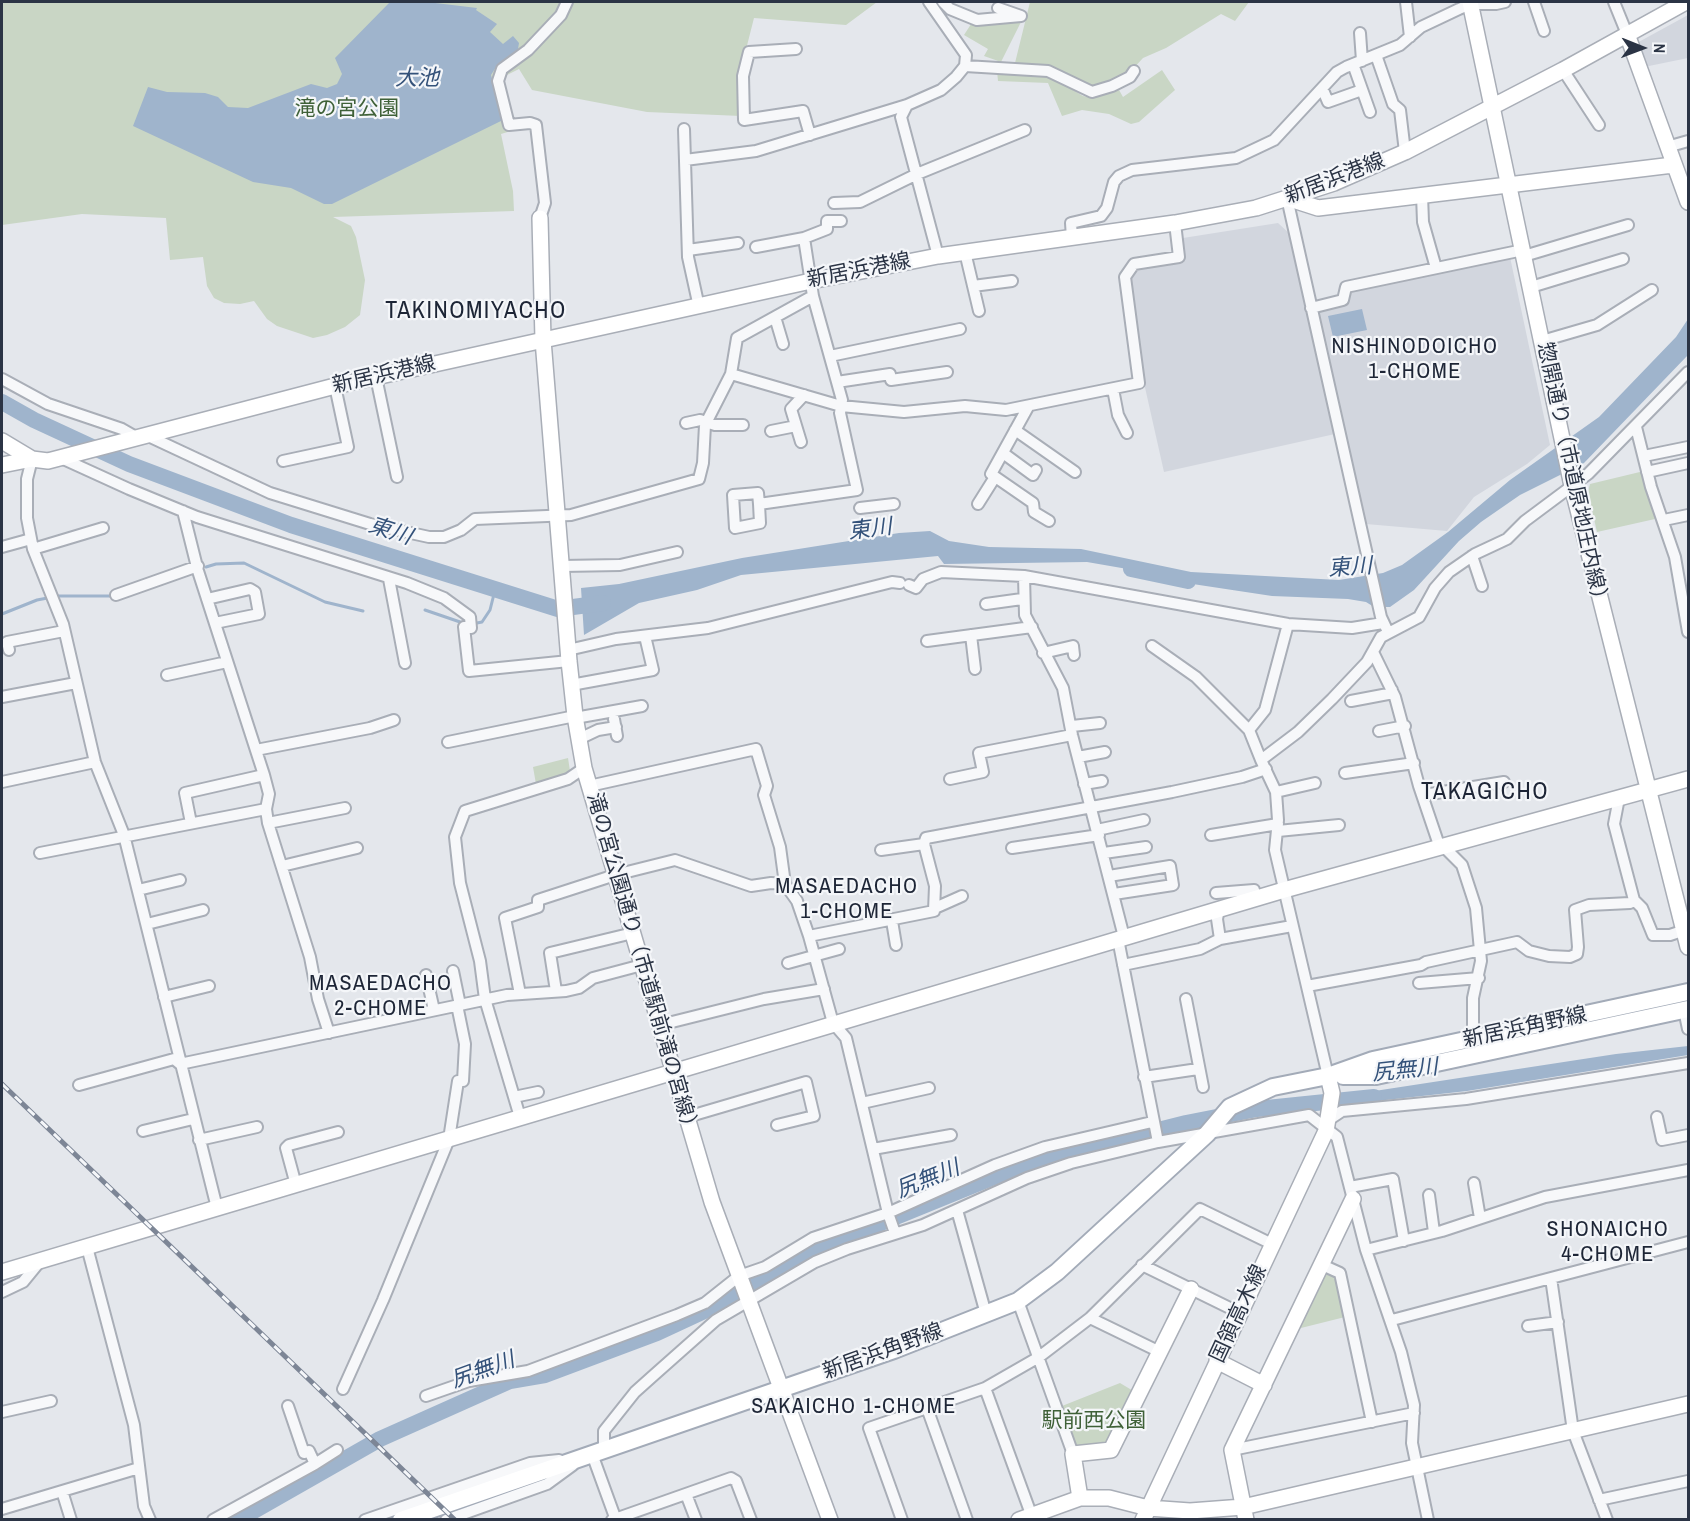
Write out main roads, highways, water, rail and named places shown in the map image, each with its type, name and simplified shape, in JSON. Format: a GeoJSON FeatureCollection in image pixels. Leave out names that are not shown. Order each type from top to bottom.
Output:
{"type":"FeatureCollection","features":[{"type":"Feature","properties":{"kind":"main road","name":"新居浜角野線"},"geometry":{"type":"LineString","coordinates":[[401,1520],[781,1389],[1018,1301],[1057,1272],[1208,1132],[1230,1107],[1274,1087],[1328,1076],[1373,1060],[1689,992]]}},
{"type":"Feature","properties":{"kind":"main road","name":"新居浜角野線"},"geometry":{"type":"LineString","coordinates":[[1328,1076],[1376,1076],[1686,1009]]}},
{"type":"Feature","properties":{"kind":"water","name":"大池"},"geometry":{"type":"Polygon","coordinates":[[[390,2],[427,2],[477,8],[476,10],[497,24],[490,32],[503,44],[513,36],[519,43],[518,49],[496,67],[491,75],[503,120],[332,204],[324,204],[291,188],[253,182],[133,126],[148,87],[167,92],[205,93],[218,97],[228,107],[248,108],[311,84],[327,88],[337,84],[342,74],[335,58],[390,2]]]}},
{"type":"Feature","properties":{"kind":"water"},"geometry":{"type":"Polygon","coordinates":[[[1362,309],[1367,330],[1333,337],[1328,316],[1362,309]]]}},
{"type":"Feature","properties":{"kind":"water"},"geometry":{"type":"Polygon","coordinates":[[[1688,319],[1688,355],[1584,463],[1520,495],[1481,522],[1459,541],[1414,590],[1390,607],[1374,607],[1366,602],[1348,599],[1272,596],[1186,583],[1162,575],[1087,562],[944,564],[938,556],[741,575],[697,590],[639,603],[584,635],[581,588],[619,584],[742,558],[899,533],[930,531],[949,541],[989,547],[1081,549],[1191,572],[1339,580],[1383,573],[1402,565],[1448,532],[1510,480],[1599,417],[1676,337],[1688,319]]]}},
{"type":"Feature","properties":{"kind":"water"},"geometry":{"type":"Polygon","coordinates":[[[1688,1046],[1688,1055],[1467,1091],[1350,1104],[1356,1095],[1368,1092],[1616,1054],[1688,1046]]]}},
{"type":"Feature","properties":{"kind":"waterway","name":"東川"},"geometry":{"type":"LineString","coordinates":[[2,402],[34,420],[129,464],[291,525],[558,609],[603,603]]}},
{"type":"Feature","properties":{"kind":"waterway"},"geometry":{"type":"LineString","coordinates":[[206,567],[216,564],[244,563],[325,602],[363,611]]}},
{"type":"Feature","properties":{"kind":"waterway","name":"東川"},"geometry":{"type":"LineString","coordinates":[[1131,569],[1188,581]]}},
{"type":"Feature","properties":{"kind":"waterway"},"geometry":{"type":"LineString","coordinates":[[472,624],[482,622],[490,610],[495,590]]}},
{"type":"Feature","properties":{"kind":"waterway"},"geometry":{"type":"LineString","coordinates":[[2,614],[37,600],[58,596],[110,596]]}},
{"type":"Feature","properties":{"kind":"waterway"},"geometry":{"type":"LineString","coordinates":[[425,610],[463,623]]}},
{"type":"Feature","properties":{"kind":"waterway","name":"尻無川"},"geometry":{"type":"LineString","coordinates":[[238,1520],[380,1439],[510,1381],[545,1375],[657,1333],[728,1300],[817,1249],[1006,1172],[1071,1152],[1186,1123],[1257,1109],[1374,1097]]}},
{"type":"Feature","properties":{"kind":"railway"},"geometry":{"type":"LineString","coordinates":[[2,1084],[455,1520]]}},
{"type":"Feature","properties":{"kind":"district","name":"TAKINOMIYACHO"},"geometry":{"type":"Point","coordinates":[476,312]}},
{"type":"Feature","properties":{"kind":"district","name":"NISHINODOICHO 1-CHOME"},"geometry":{"type":"Point","coordinates":[1415,360]}},
{"type":"Feature","properties":{"kind":"district","name":"TAKAGICHO"},"geometry":{"type":"Point","coordinates":[1485,793]}},
{"type":"Feature","properties":{"kind":"district","name":"MASAEDACHO 1-CHOME"},"geometry":{"type":"Point","coordinates":[847,900]}},
{"type":"Feature","properties":{"kind":"district","name":"MASAEDACHO 2-CHOME"},"geometry":{"type":"Point","coordinates":[381,996]}},
{"type":"Feature","properties":{"kind":"district","name":"SHONAICHO 4-CHOME"},"geometry":{"type":"Point","coordinates":[1608,1242]}},
{"type":"Feature","properties":{"kind":"district","name":"SAKAICHO 1-CHOME"},"geometry":{"type":"Point","coordinates":[854,1407]}},
{"type":"Feature","properties":{"kind":"park label","name":"滝の宮公園"},"geometry":{"type":"Point","coordinates":[347,109]}},
{"type":"Feature","properties":{"kind":"park label","name":"駅前西公園"},"geometry":{"type":"Point","coordinates":[1094,1421]}}]}
